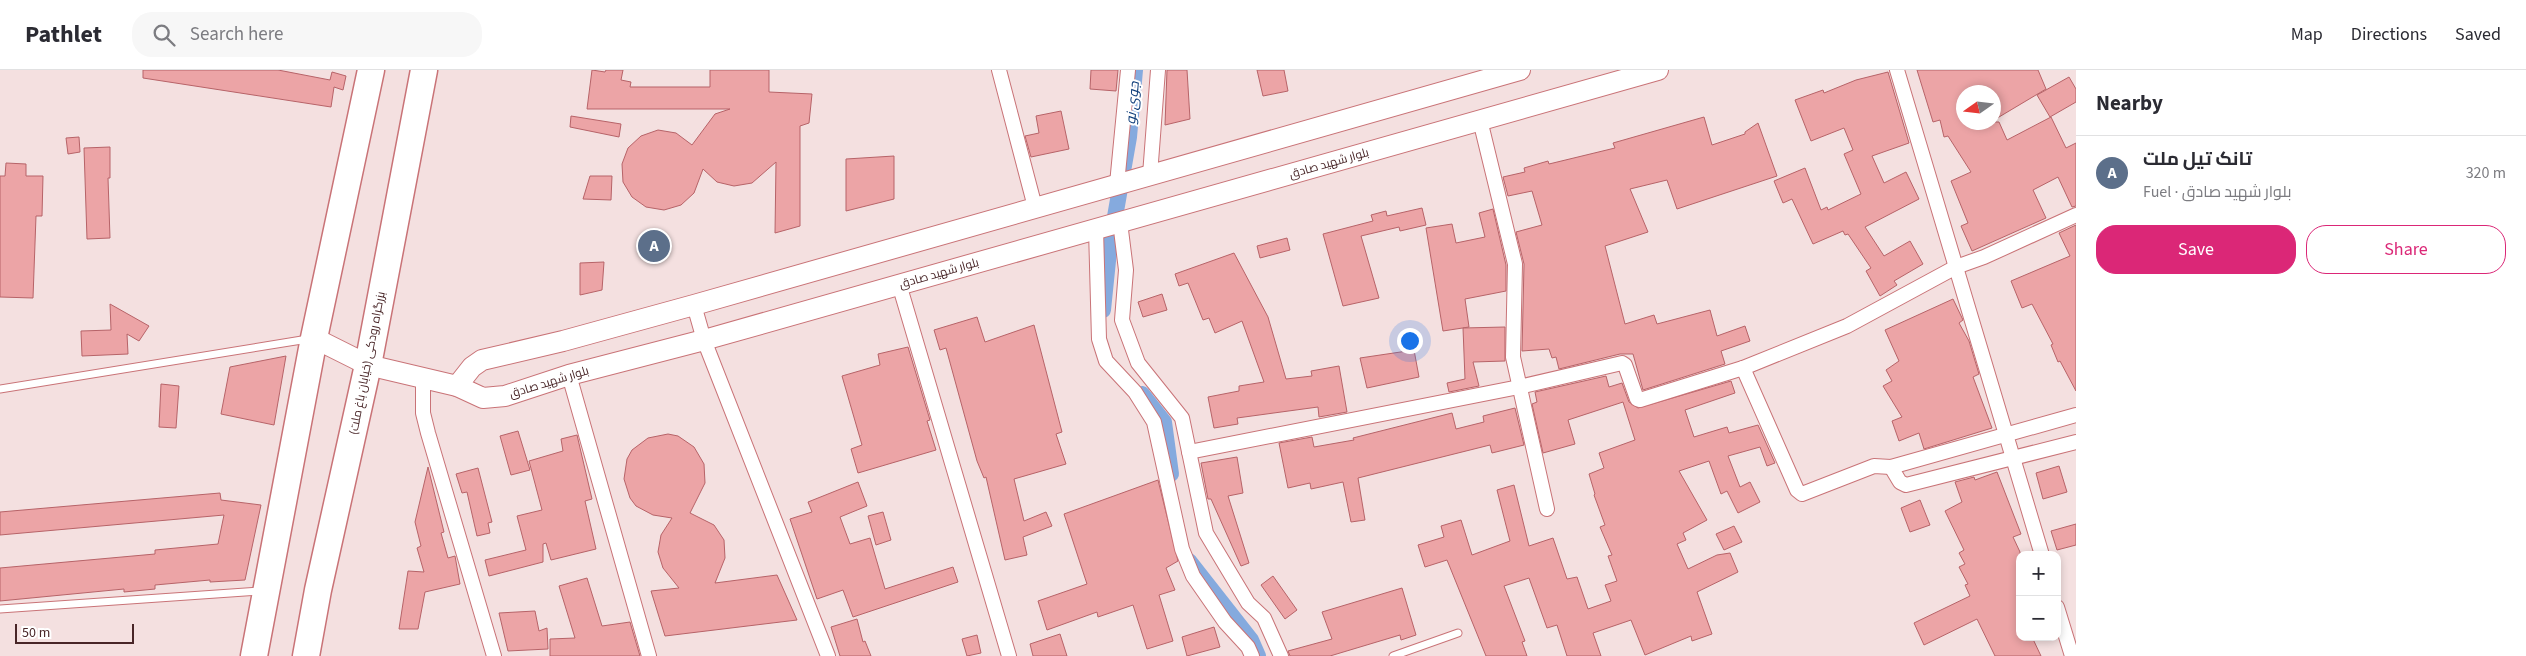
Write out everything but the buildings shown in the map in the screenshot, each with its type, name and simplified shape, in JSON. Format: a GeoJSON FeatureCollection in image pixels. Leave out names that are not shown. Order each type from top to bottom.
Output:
{"type":"FeatureCollection","features":[{"type":"Feature","properties":{"kind":"highway"},"geometry":{"type":"LineString","coordinates":[[254,656],[314,338],[371,70]]}},
{"type":"Feature","properties":{"kind":"highway","name":"بزرگراه رودکی (خیابان باغ ملت)"},"geometry":{"type":"LineString","coordinates":[[306,656],[318,590],[368,365],[424,70]]}},
{"type":"Feature","properties":{"kind":"main road"},"geometry":{"type":"LineString","coordinates":[[457,386],[472,368],[482,360],[562,342],[1520,70]]}},
{"type":"Feature","properties":{"kind":"main road","name":"بلوار شهید صادق"},"geometry":{"type":"LineString","coordinates":[[314,338],[368,365],[457,386],[484,398],[505,396],[569,375],[704,340],[1658,70]]}},
{"type":"Feature","properties":{"kind":"street"},"geometry":{"type":"LineString","coordinates":[[999,70],[1035,207]]}},
{"type":"Feature","properties":{"kind":"street"},"geometry":{"type":"LineString","coordinates":[[1118,184],[1128,70]]}},
{"type":"Feature","properties":{"kind":"street"},"geometry":{"type":"LineString","coordinates":[[1150,175],[1158,70]]}},
{"type":"Feature","properties":{"kind":"street"},"geometry":{"type":"LineString","coordinates":[[1897,70],[2041,551]]}},
{"type":"Feature","properties":{"kind":"street"},"geometry":{"type":"LineString","coordinates":[[1480,120],[1515,264],[1513,357],[1547,509]]}},
{"type":"Feature","properties":{"kind":"street"},"geometry":{"type":"LineString","coordinates":[[1189,452],[1519,387],[1624,363],[1637,399],[1640,400],[1743,368],[1846,326],[1956,266],[1984,257],[2076,215]]}},
{"type":"Feature","properties":{"kind":"street"},"geometry":{"type":"LineString","coordinates":[[1120,222],[1126,270],[1122,320],[1138,363],[1182,418],[1206,533],[1248,603],[1264,618],[1280,650],[1281,656]]}},
{"type":"Feature","properties":{"kind":"street"},"geometry":{"type":"LineString","coordinates":[[1096,229],[1099,339],[1106,361],[1135,392],[1154,422],[1182,550],[1193,576],[1252,656]]}},
{"type":"Feature","properties":{"kind":"street"},"geometry":{"type":"LineString","coordinates":[[900,284],[1009,656]]}},
{"type":"Feature","properties":{"kind":"street"},"geometry":{"type":"LineString","coordinates":[[694,305],[704,340],[828,656]]}},
{"type":"Feature","properties":{"kind":"street"},"geometry":{"type":"LineString","coordinates":[[1743,368],[1797,490],[1802,494],[1874,466],[1891,466],[2076,415]]}},
{"type":"Feature","properties":{"kind":"street"},"geometry":{"type":"LineString","coordinates":[[569,375],[649,656]]}},
{"type":"Feature","properties":{"kind":"street"},"geometry":{"type":"LineString","coordinates":[[423,378],[423,412],[428,433],[494,656]]}},
{"type":"Feature","properties":{"kind":"street"},"geometry":{"type":"LineString","coordinates":[[1891,466],[1900,482],[1906,485],[2076,442]]}},
{"type":"Feature","properties":{"kind":"street"},"geometry":{"type":"LineString","coordinates":[[2061,620],[2072,656]]}},
{"type":"Feature","properties":{"kind":"lane"},"geometry":{"type":"LineString","coordinates":[[0,389],[314,338]]}},
{"type":"Feature","properties":{"kind":"lane"},"geometry":{"type":"LineString","coordinates":[[0,609],[266,591]]}},
{"type":"Feature","properties":{"kind":"lane"},"geometry":{"type":"LineString","coordinates":[[1393,656],[1458,633]]}},
{"type":"Feature","properties":{"kind":"waterway","name":"جوی نو"},"geometry":{"type":"LineString","coordinates":[[1103,310],[1109,251],[1129,137],[1135,70]]}},
{"type":"Feature","properties":{"kind":"waterway"},"geometry":{"type":"LineString","coordinates":[[1142,394],[1164,422],[1171,474]]}},
{"type":"Feature","properties":{"kind":"waterway"},"geometry":{"type":"LineString","coordinates":[[1189,561],[1251,640],[1258,656]]}},
{"type":"Feature","properties":{"kind":"place","name":"تانک تیل ملت"},"geometry":{"type":"Point","coordinates":[654,246]}}]}
